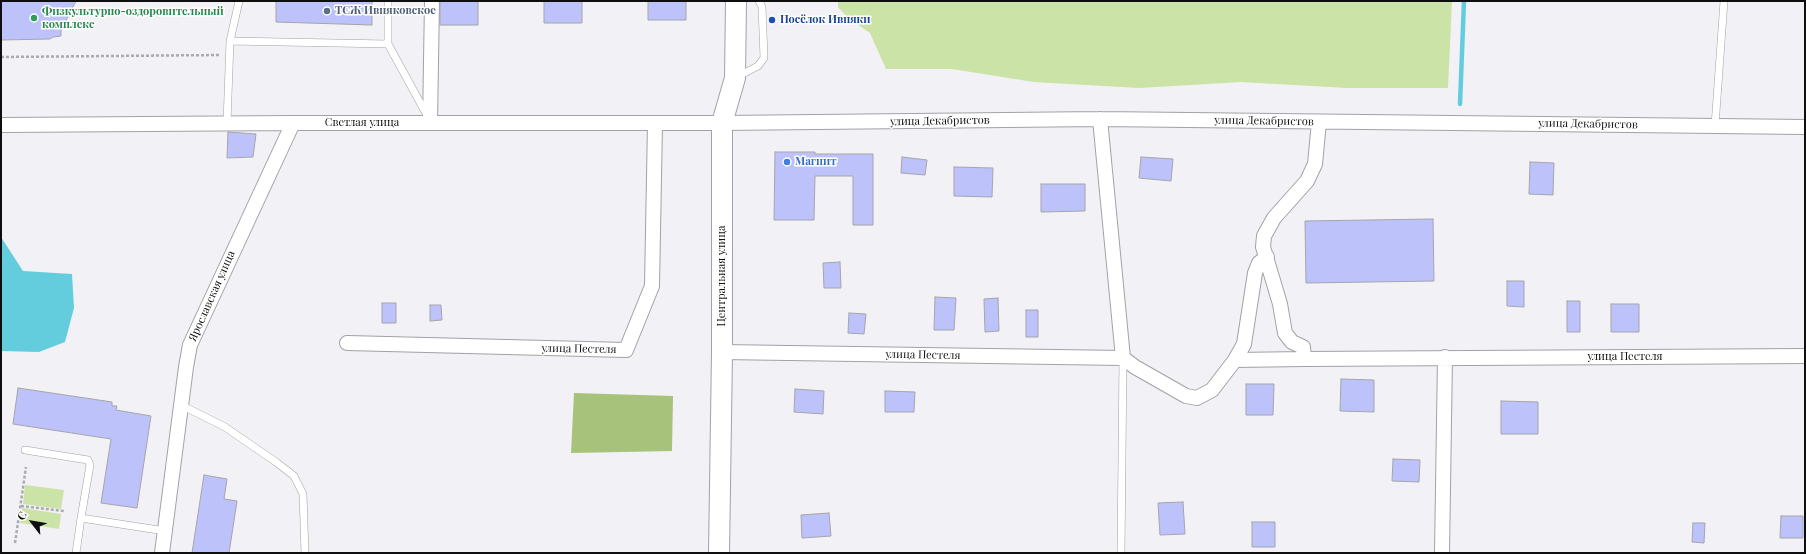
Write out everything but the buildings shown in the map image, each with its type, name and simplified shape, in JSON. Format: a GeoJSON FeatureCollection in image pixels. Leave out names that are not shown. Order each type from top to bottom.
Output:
{"type":"FeatureCollection","features":[{"type":"Feature","properties":{"kind":"street"},"geometry":{"type":"LineString","coordinates":[[430,123],[432,1]]}},
{"type":"Feature","properties":{"kind":"street","name":"Центральная улица"},"geometry":{"type":"LineString","coordinates":[[719,553],[722,352],[722,123],[735,78],[736,1]]}},
{"type":"Feature","properties":{"kind":"street"},"geometry":{"type":"LineString","coordinates":[[1100,119],[1123,358],[1135,367],[1186,396],[1197,398],[1212,390],[1244,344],[1255,274],[1260,263],[1267,257]]}},
{"type":"Feature","properties":{"kind":"street","name":"улица Декабристов"},"geometry":{"type":"LineString","coordinates":[[722,123],[1100,119],[1805,127]]}},
{"type":"Feature","properties":{"kind":"street"},"geometry":{"type":"LineString","coordinates":[[1304,359],[1303,347],[1292,342],[1285,333],[1280,304],[1263,247],[1264,236],[1274,218],[1307,181],[1315,164],[1319,122]]}},
{"type":"Feature","properties":{"kind":"street","name":"Светлая улица"},"geometry":{"type":"LineString","coordinates":[[1,125],[227,123],[722,123]]}},
{"type":"Feature","properties":{"kind":"street","name":"Ярославская улица"},"geometry":{"type":"LineString","coordinates":[[162,553],[190,345],[293,123]]}},
{"type":"Feature","properties":{"kind":"street","name":"улица Пестеля"},"geometry":{"type":"LineString","coordinates":[[347,343],[626,350],[652,286],[656,123]]}},
{"type":"Feature","properties":{"kind":"street","name":"улица Пестеля"},"geometry":{"type":"LineString","coordinates":[[722,352],[1123,358]]}},
{"type":"Feature","properties":{"kind":"street","name":"улица Пестеля"},"geometry":{"type":"LineString","coordinates":[[1234,360],[1446,357],[1805,356]]}},
{"type":"Feature","properties":{"kind":"street"},"geometry":{"type":"LineString","coordinates":[[1442,553],[1446,357]]}},
{"type":"Feature","properties":{"kind":"lane"},"geometry":{"type":"LineString","coordinates":[[227,123],[230,41],[239,1]]}},
{"type":"Feature","properties":{"kind":"lane"},"geometry":{"type":"LineString","coordinates":[[388,1],[388,44],[430,123]]}},
{"type":"Feature","properties":{"kind":"lane"},"geometry":{"type":"LineString","coordinates":[[735,78],[758,66],[764,58],[762,7],[759,1]]}},
{"type":"Feature","properties":{"kind":"lane"},"geometry":{"type":"LineString","coordinates":[[1715,126],[1724,1]]}},
{"type":"Feature","properties":{"kind":"lane"},"geometry":{"type":"LineString","coordinates":[[230,41],[388,44]]}},
{"type":"Feature","properties":{"kind":"lane"},"geometry":{"type":"LineString","coordinates":[[1121,553],[1123,358]]}},
{"type":"Feature","properties":{"kind":"lane"},"geometry":{"type":"LineString","coordinates":[[181,405],[225,427],[294,476],[303,494],[305,553]]}},
{"type":"Feature","properties":{"kind":"lane"},"geometry":{"type":"LineString","coordinates":[[25,450],[88,460],[90,465],[76,553]]}},
{"type":"Feature","properties":{"kind":"lane"},"geometry":{"type":"LineString","coordinates":[[81,518],[165,531]]}},
{"type":"Feature","properties":{"kind":"path"},"geometry":{"type":"LineString","coordinates":[[1,57],[229,54]]}},
{"type":"Feature","properties":{"kind":"path"},"geometry":{"type":"LineString","coordinates":[[15,543],[26,467]]}},
{"type":"Feature","properties":{"kind":"path"},"geometry":{"type":"LineString","coordinates":[[20,506],[64,512]]}},
{"type":"Feature","properties":{"kind":"green space"},"geometry":{"type":"Polygon","coordinates":[[[838,1],[1452,1],[1448,88],[1347,88],[1241,82],[1139,88],[1034,82],[952,69],[886,69],[870,33],[847,17],[838,7],[838,1]]]}},
{"type":"Feature","properties":{"kind":"green space"},"geometry":{"type":"Polygon","coordinates":[[[574,393],[673,396],[672,451],[571,453],[574,393]]]}},
{"type":"Feature","properties":{"kind":"green space"},"geometry":{"type":"Polygon","coordinates":[[[25,485],[64,490],[61,509],[23,504],[25,485]]]}},
{"type":"Feature","properties":{"kind":"green space"},"geometry":{"type":"Polygon","coordinates":[[[22,508],[61,514],[59,529],[20,523],[22,508]]]}},
{"type":"Feature","properties":{"kind":"water"},"geometry":{"type":"Polygon","coordinates":[[[1,237],[23,271],[72,274],[74,308],[65,342],[39,352],[1,351],[1,237]]]}},
{"type":"Feature","properties":{"kind":"waterway"},"geometry":{"type":"LineString","coordinates":[[1460,104],[1464,1]]}},
{"type":"Feature","properties":{"kind":"place","name":"ТСЖ Ивняковское"},"geometry":{"type":"Point","coordinates":[327,11]}},
{"type":"Feature","properties":{"kind":"place","name":"Физкультурно-оздоровительный комплекс"},"geometry":{"type":"Point","coordinates":[34,18]}},
{"type":"Feature","properties":{"kind":"place","name":"Посёлок Ивняки"},"geometry":{"type":"Point","coordinates":[772,20]}},
{"type":"Feature","properties":{"kind":"place","name":"Магнит"},"geometry":{"type":"Point","coordinates":[787,162]}}]}
